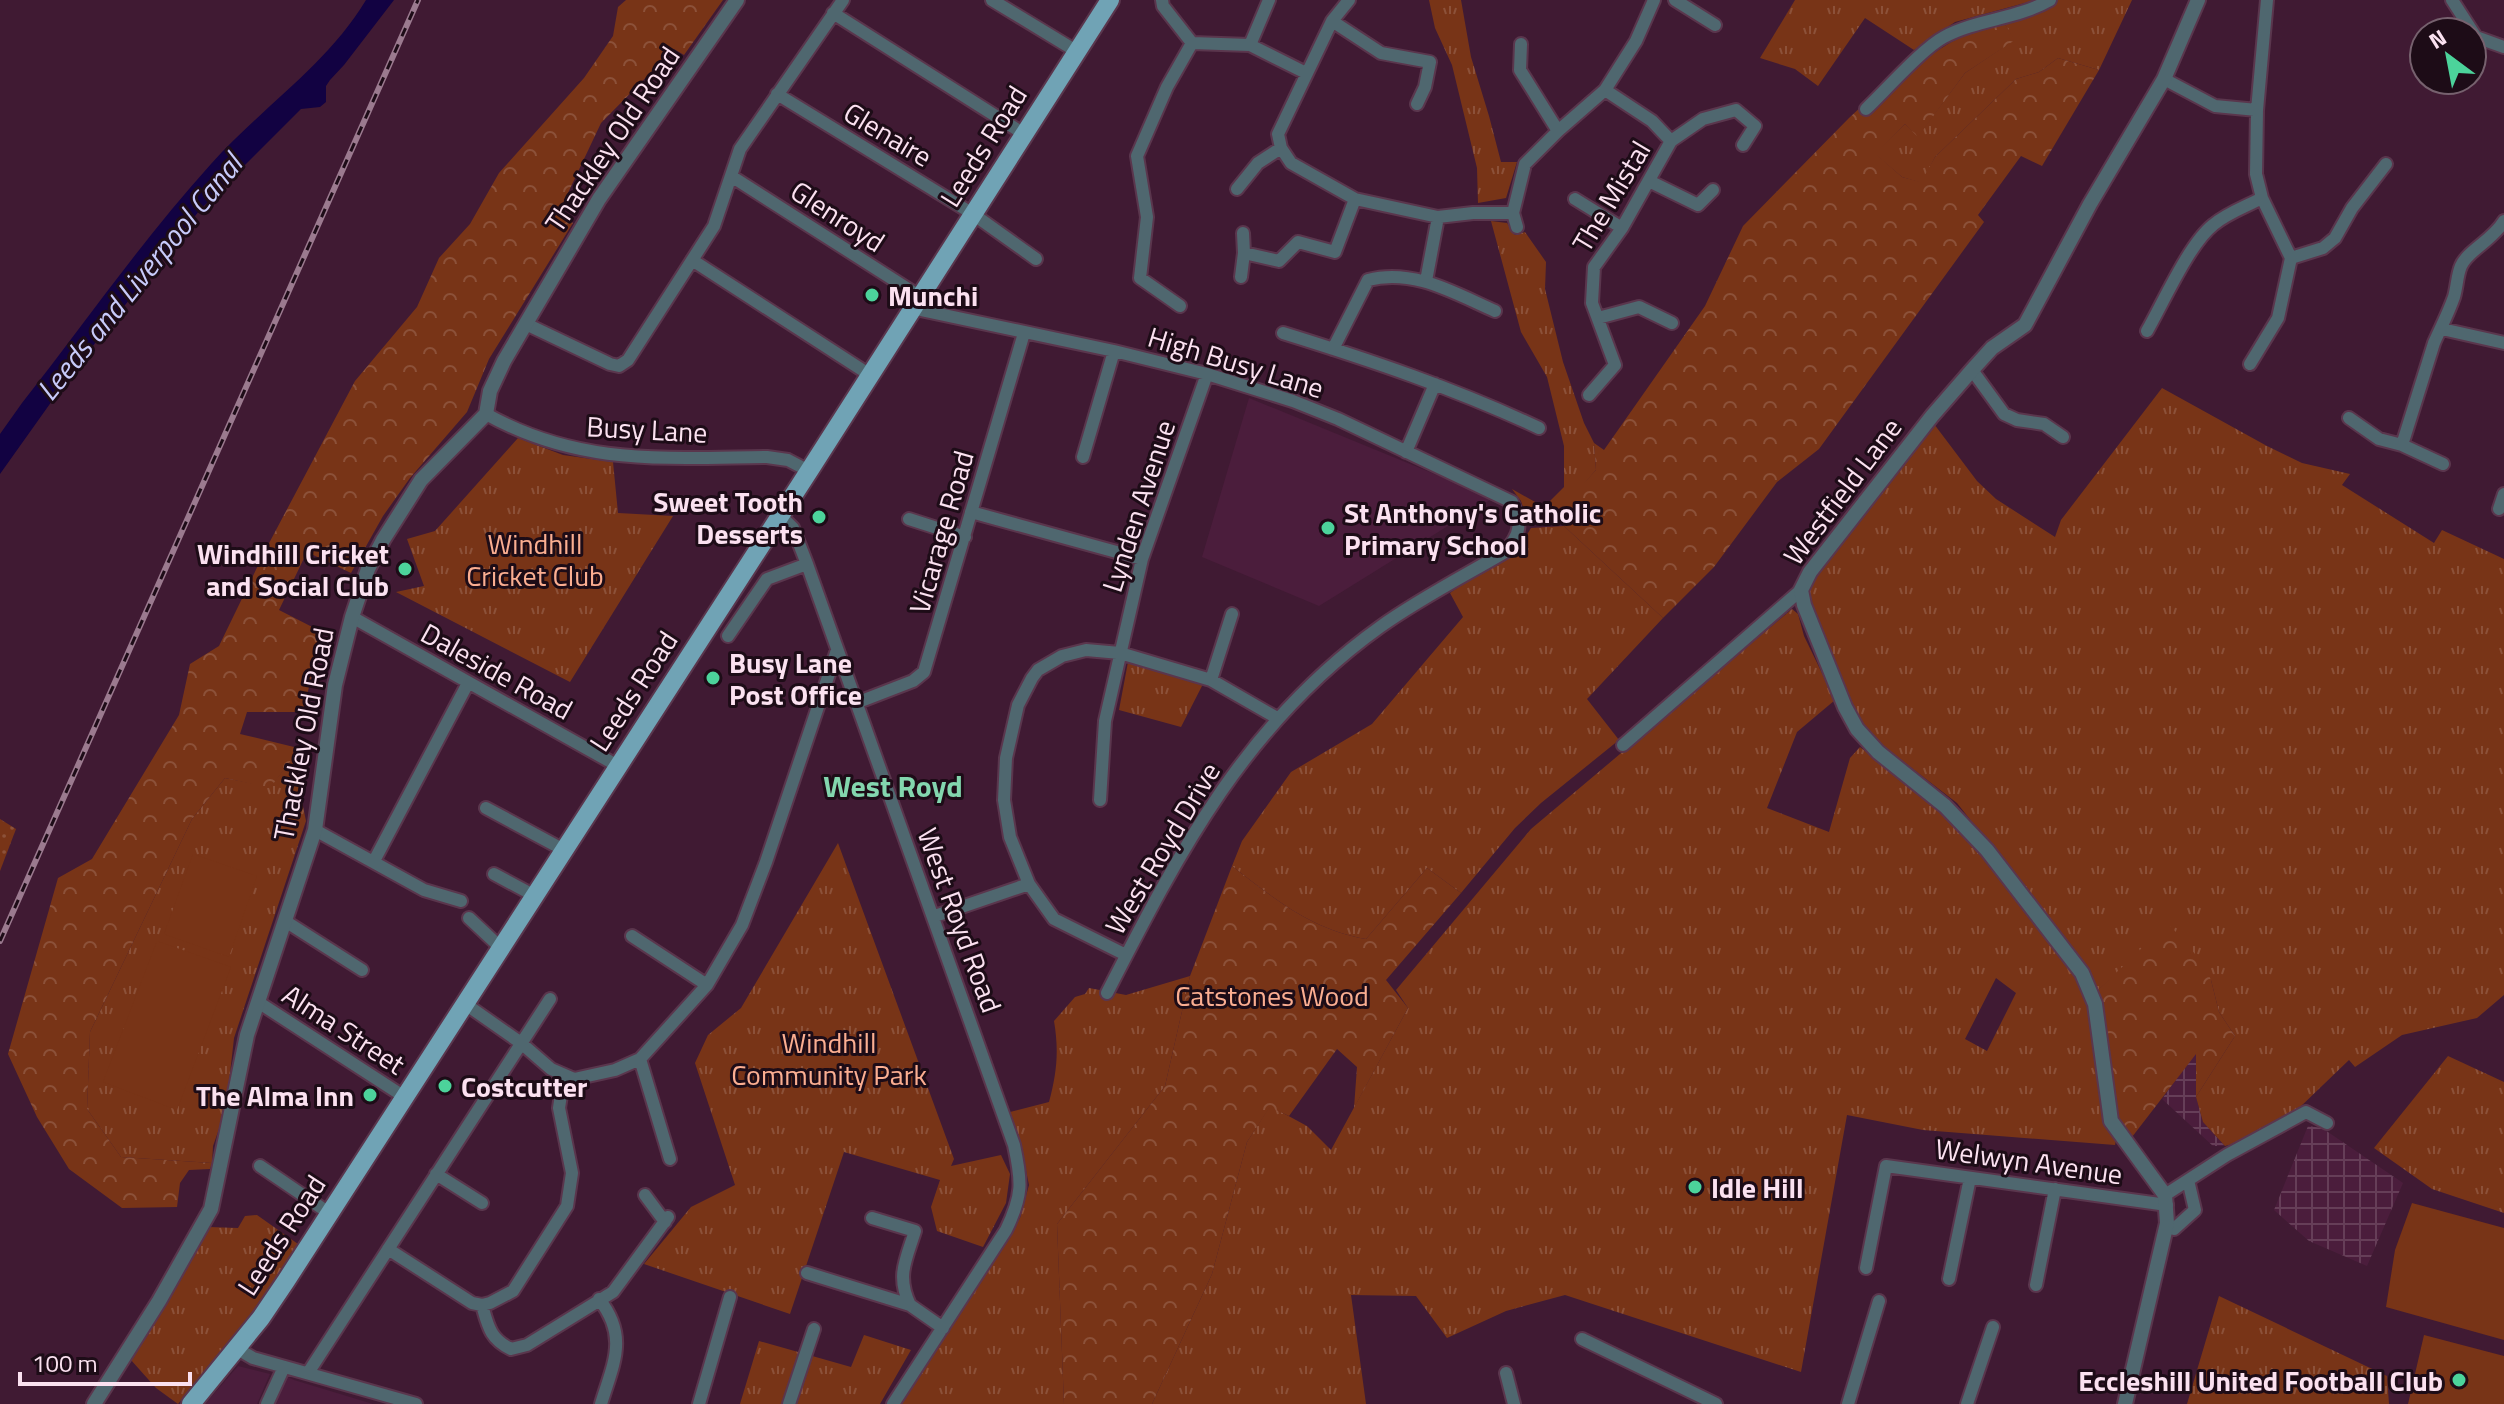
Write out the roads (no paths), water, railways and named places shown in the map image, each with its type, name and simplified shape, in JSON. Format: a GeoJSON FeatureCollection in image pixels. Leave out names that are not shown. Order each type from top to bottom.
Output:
{"type":"FeatureCollection","features":[{"type":"Feature","properties":{"kind":"main road","name":"Leeds Road"},"geometry":{"type":"LineString","coordinates":[[191,1404],[278,1293],[1110,0]]}},
{"type":"Feature","properties":{"kind":"street","name":"Thackley Old Road"},"geometry":{"type":"LineString","coordinates":[[94,1404],[159,1301],[211,1209],[247,1035],[315,830],[335,685],[368,569],[421,480],[486,414],[490,391],[599,199],[737,0]]}},
{"type":"Feature","properties":{"kind":"street"},"geometry":{"type":"LineString","coordinates":[[526,324],[610,364],[619,366],[628,360],[714,226],[740,149],[843,0]]}},
{"type":"Feature","properties":{"kind":"street"},"geometry":{"type":"LineString","coordinates":[[992,0],[1076,51]]}},
{"type":"Feature","properties":{"kind":"street"},"geometry":{"type":"LineString","coordinates":[[1162,0],[1163,6],[1192,43],[1250,45],[1306,73]]}},
{"type":"Feature","properties":{"kind":"street"},"geometry":{"type":"LineString","coordinates":[[1250,45],[1269,0]]}},
{"type":"Feature","properties":{"kind":"street"},"geometry":{"type":"LineString","coordinates":[[1349,0],[1332,21],[1278,134],[1281,148],[1291,163],[1355,199],[1438,217],[1513,213]]}},
{"type":"Feature","properties":{"kind":"street"},"geometry":{"type":"LineString","coordinates":[[1517,227],[1513,213],[1525,164],[1605,90],[1636,41],[1654,0]]}},
{"type":"Feature","properties":{"kind":"street"},"geometry":{"type":"LineString","coordinates":[[1675,0],[1715,25]]}},
{"type":"Feature","properties":{"kind":"street"},"geometry":{"type":"LineString","coordinates":[[1866,109],[1941,38],[1974,24],[2025,12],[2050,0]]}},
{"type":"Feature","properties":{"kind":"street","name":"Westfield Lane"},"geometry":{"type":"LineString","coordinates":[[2166,1200],[2111,1121],[2095,1004],[2082,973],[1987,850],[1945,806],[1878,752],[1857,729],[1845,707],[1804,605],[1801,590],[1810,572],[1932,416],[1992,348],[2025,325],[2090,204],[2164,79],[2198,0]]}},
{"type":"Feature","properties":{"kind":"street"},"geometry":{"type":"LineString","coordinates":[[2250,364],[2278,318],[2291,258],[2262,198],[2255,162],[2267,0]]}},
{"type":"Feature","properties":{"kind":"street"},"geometry":{"type":"LineString","coordinates":[[2452,0],[2476,37],[2504,47]]}},
{"type":"Feature","properties":{"kind":"street"},"geometry":{"type":"LineString","coordinates":[[833,13],[1024,134]]}},
{"type":"Feature","properties":{"kind":"street"},"geometry":{"type":"LineString","coordinates":[[1332,21],[1381,53],[1430,62],[1425,87],[1417,104]]}},
{"type":"Feature","properties":{"kind":"street"},"geometry":{"type":"LineString","coordinates":[[1180,306],[1140,278],[1147,217],[1137,156],[1167,87],[1192,43]]}},
{"type":"Feature","properties":{"kind":"street"},"geometry":{"type":"LineString","coordinates":[[1521,44],[1520,70],[1558,131]]}},
{"type":"Feature","properties":{"kind":"street"},"geometry":{"type":"LineString","coordinates":[[2164,79],[2215,106],[2257,110]]}},
{"type":"Feature","properties":{"kind":"street","name":"The Mistal"},"geometry":{"type":"LineString","coordinates":[[1589,395],[1615,365],[1592,303],[1594,267],[1622,228],[1671,141],[1652,121],[1605,90]]}},
{"type":"Feature","properties":{"kind":"street","name":"Glenaire"},"geometry":{"type":"LineString","coordinates":[[777,94],[973,214],[1036,259]]}},
{"type":"Feature","properties":{"kind":"street"},"geometry":{"type":"LineString","coordinates":[[1671,141],[1703,119],[1736,110],[1755,126],[1743,145]]}},
{"type":"Feature","properties":{"kind":"street"},"geometry":{"type":"LineString","coordinates":[[1237,189],[1258,163],[1281,148]]}},
{"type":"Feature","properties":{"kind":"street"},"geometry":{"type":"LineString","coordinates":[[2291,258],[2323,248],[2335,238],[2352,208],[2386,164]]}},
{"type":"Feature","properties":{"kind":"street","name":"Glenroyd"},"geometry":{"type":"LineString","coordinates":[[731,176],[915,302]]}},
{"type":"Feature","properties":{"kind":"street"},"geometry":{"type":"LineString","coordinates":[[1649,181],[1698,205],[1713,190]]}},
{"type":"Feature","properties":{"kind":"street"},"geometry":{"type":"LineString","coordinates":[[2147,331],[2197,243],[2209,228],[2228,214],[2262,198]]}},
{"type":"Feature","properties":{"kind":"street"},"geometry":{"type":"LineString","coordinates":[[1244,253],[1279,261],[1298,242],[1335,252],[1355,199]]}},
{"type":"Feature","properties":{"kind":"street"},"geometry":{"type":"LineString","coordinates":[[1575,199],[1622,228]]}},
{"type":"Feature","properties":{"kind":"street"},"geometry":{"type":"LineString","coordinates":[[1426,281],[1438,217]]}},
{"type":"Feature","properties":{"kind":"street"},"geometry":{"type":"LineString","coordinates":[[2402,445],[2434,343],[2455,294],[2461,266],[2468,256],[2497,232],[2504,221]]}},
{"type":"Feature","properties":{"kind":"street"},"geometry":{"type":"LineString","coordinates":[[1241,277],[1243,233]]}},
{"type":"Feature","properties":{"kind":"street"},"geometry":{"type":"LineString","coordinates":[[692,260],[870,375]]}},
{"type":"Feature","properties":{"kind":"street"},"geometry":{"type":"LineString","coordinates":[[1333,349],[1368,280],[1388,275],[1426,281],[1495,311]]}},
{"type":"Feature","properties":{"kind":"street","name":"High Busy Lane"},"geometry":{"type":"LineString","coordinates":[[915,302],[1024,333],[1207,374],[1293,401],[1338,419],[1512,502],[1519,522]]}},
{"type":"Feature","properties":{"kind":"street"},"geometry":{"type":"LineString","coordinates":[[1598,318],[1639,307],[1672,323]]}},
{"type":"Feature","properties":{"kind":"street"},"geometry":{"type":"LineString","coordinates":[[2442,329],[2504,343]]}},
{"type":"Feature","properties":{"kind":"street","name":"Vicarage Road"},"geometry":{"type":"LineString","coordinates":[[856,703],[913,681],[924,672],[1024,333]]}},
{"type":"Feature","properties":{"kind":"street"},"geometry":{"type":"LineString","coordinates":[[1283,333],[1435,384],[1539,428]]}},
{"type":"Feature","properties":{"kind":"street"},"geometry":{"type":"LineString","coordinates":[[1083,457],[1114,351]]}},
{"type":"Feature","properties":{"kind":"street"},"geometry":{"type":"LineString","coordinates":[[1972,370],[2004,414],[2017,420],[2044,424],[2063,437]]}},
{"type":"Feature","properties":{"kind":"street","name":"Lynden Avenue"},"geometry":{"type":"LineString","coordinates":[[1100,800],[1105,721],[1142,559],[1207,374]]}},
{"type":"Feature","properties":{"kind":"street"},"geometry":{"type":"LineString","coordinates":[[1406,452],[1435,384]]}},
{"type":"Feature","properties":{"kind":"street","name":"Busy Lane"},"geometry":{"type":"LineString","coordinates":[[486,414],[523,433],[579,451],[622,457],[767,457],[788,460],[809,471]]}},
{"type":"Feature","properties":{"kind":"street"},"geometry":{"type":"LineString","coordinates":[[2349,418],[2379,439],[2402,445],[2443,464]]}},
{"type":"Feature","properties":{"kind":"street"},"geometry":{"type":"LineString","coordinates":[[2499,509],[2504,494]]}},
{"type":"Feature","properties":{"kind":"street"},"geometry":{"type":"LineString","coordinates":[[971,512],[1142,559]]}},
{"type":"Feature","properties":{"kind":"street","name":"West Royd Road"},"geometry":{"type":"LineString","coordinates":[[780,515],[793,528],[807,564],[935,916],[1019,1166],[1021,1187],[1018,1206],[1006,1230],[893,1404]]}},
{"type":"Feature","properties":{"kind":"street"},"geometry":{"type":"LineString","coordinates":[[909,519],[965,537]]}},
{"type":"Feature","properties":{"kind":"street","name":"West Royd Drive"},"geometry":{"type":"LineString","coordinates":[[1107,993],[1203,815],[1242,759],[1277,718],[1321,675],[1381,626],[1505,552],[1517,539],[1519,522]]}},
{"type":"Feature","properties":{"kind":"street"},"geometry":{"type":"LineString","coordinates":[[728,636],[767,579],[807,564]]}},
{"type":"Feature","properties":{"kind":"street"},"geometry":{"type":"LineString","coordinates":[[1623,745],[1801,590]]}},
{"type":"Feature","properties":{"kind":"street"},"geometry":{"type":"LineString","coordinates":[[1211,680],[1232,614]]}},
{"type":"Feature","properties":{"kind":"street","name":"Daleside Road"},"geometry":{"type":"LineString","coordinates":[[352,617],[618,766]]}},
{"type":"Feature","properties":{"kind":"street"},"geometry":{"type":"LineString","coordinates":[[464,1003],[521,1043],[551,1069],[574,1079],[615,1070],[640,1059],[707,985],[742,925],[837,650]]}},
{"type":"Feature","properties":{"kind":"street"},"geometry":{"type":"LineString","coordinates":[[1126,955],[1054,919],[1029,884],[1010,837],[1004,800],[1006,758],[1018,705],[1032,678],[1038,670],[1062,656],[1086,650],[1120,653],[1211,680],[1277,718]]}},
{"type":"Feature","properties":{"kind":"street"},"geometry":{"type":"LineString","coordinates":[[374,861],[468,683]]}},
{"type":"Feature","properties":{"kind":"street"},"geometry":{"type":"LineString","coordinates":[[486,808],[564,850]]}},
{"type":"Feature","properties":{"kind":"street"},"geometry":{"type":"LineString","coordinates":[[315,830],[424,890],[461,901]]}},
{"type":"Feature","properties":{"kind":"street"},"geometry":{"type":"LineString","coordinates":[[494,874],[535,896]]}},
{"type":"Feature","properties":{"kind":"street"},"geometry":{"type":"LineString","coordinates":[[935,916],[1029,884]]}},
{"type":"Feature","properties":{"kind":"street"},"geometry":{"type":"LineString","coordinates":[[469,918],[501,948]]}},
{"type":"Feature","properties":{"kind":"street"},"geometry":{"type":"LineString","coordinates":[[285,921],[362,970]]}},
{"type":"Feature","properties":{"kind":"street"},"geometry":{"type":"LineString","coordinates":[[632,936],[707,985]]}},
{"type":"Feature","properties":{"kind":"street"},"geometry":{"type":"LineString","coordinates":[[308,1373],[550,999]]}},
{"type":"Feature","properties":{"kind":"street","name":"Alma Street"},"geometry":{"type":"LineString","coordinates":[[258,1002],[403,1096]]}},
{"type":"Feature","properties":{"kind":"street"},"geometry":{"type":"LineString","coordinates":[[640,1059],[670,1159]]}},
{"type":"Feature","properties":{"kind":"street"},"geometry":{"type":"LineString","coordinates":[[388,1249],[460,1296],[482,1305],[509,1295],[567,1206],[572,1173],[559,1108],[564,1075]]}},
{"type":"Feature","properties":{"kind":"street"},"geometry":{"type":"LineString","coordinates":[[2125,1404],[2167,1223],[2166,1200],[2188,1180],[2227,1155],[2306,1112],[2327,1123]]}},
{"type":"Feature","properties":{"kind":"street"},"geometry":{"type":"LineString","coordinates":[[260,1166],[329,1213]]}},
{"type":"Feature","properties":{"kind":"street","name":"Welwyn Avenue"},"geometry":{"type":"LineString","coordinates":[[1866,1268],[1886,1166],[2055,1189],[2166,1200]]}},
{"type":"Feature","properties":{"kind":"street"},"geometry":{"type":"LineString","coordinates":[[436,1174],[482,1203]]}},
{"type":"Feature","properties":{"kind":"street"},"geometry":{"type":"LineString","coordinates":[[1949,1279],[1970,1178]]}},
{"type":"Feature","properties":{"kind":"street"},"geometry":{"type":"LineString","coordinates":[[2174,1229],[2195,1210],[2188,1180]]}},
{"type":"Feature","properties":{"kind":"street"},"geometry":{"type":"LineString","coordinates":[[2036,1285],[2055,1189]]}},
{"type":"Feature","properties":{"kind":"street"},"geometry":{"type":"LineString","coordinates":[[482,1305],[489,1330],[497,1342],[511,1349],[527,1345],[613,1292],[666,1219],[645,1195]]}},
{"type":"Feature","properties":{"kind":"street"},"geometry":{"type":"LineString","coordinates":[[872,1218],[915,1231],[902,1275],[903,1289],[910,1305]]}},
{"type":"Feature","properties":{"kind":"street"},"geometry":{"type":"LineString","coordinates":[[807,1273],[910,1305],[943,1328]]}},
{"type":"Feature","properties":{"kind":"street"},"geometry":{"type":"LineString","coordinates":[[699,1404],[730,1297]]}},
{"type":"Feature","properties":{"kind":"street"},"geometry":{"type":"LineString","coordinates":[[599,1299],[610,1312],[618,1346],[601,1404]]}},
{"type":"Feature","properties":{"kind":"street"},"geometry":{"type":"LineString","coordinates":[[1848,1404],[1879,1301]]}},
{"type":"Feature","properties":{"kind":"street"},"geometry":{"type":"LineString","coordinates":[[1967,1404],[1993,1327]]}},
{"type":"Feature","properties":{"kind":"street"},"geometry":{"type":"LineString","coordinates":[[789,1404],[814,1329]]}},
{"type":"Feature","properties":{"kind":"street"},"geometry":{"type":"LineString","coordinates":[[1582,1339],[1716,1404]]}},
{"type":"Feature","properties":{"kind":"street"},"geometry":{"type":"LineString","coordinates":[[236,1348],[253,1358],[416,1404]]}},
{"type":"Feature","properties":{"kind":"street"},"geometry":{"type":"LineString","coordinates":[[267,1404],[284,1367]]}},
{"type":"Feature","properties":{"kind":"street"},"geometry":{"type":"LineString","coordinates":[[1506,1373],[1514,1404]]}},
{"type":"Feature","properties":{"kind":"water","name":"Leeds and Liverpool Canal"},"geometry":{"type":"Polygon","coordinates":[[[366,0],[394,0],[326,86],[326,102],[320,107],[301,109],[199,211],[74,370],[0,474],[0,434],[115,282],[211,164],[313,66],[366,0]]]}},
{"type":"Feature","properties":{"kind":"railway"},"geometry":{"type":"LineString","coordinates":[[0,941],[418,0]]}},
{"type":"Feature","properties":{"kind":"place","name":"Munchi"},"geometry":{"type":"Point","coordinates":[872,295]}},
{"type":"Feature","properties":{"kind":"place","name":"Sweet Tooth Desserts"},"geometry":{"type":"Point","coordinates":[819,517]}},
{"type":"Feature","properties":{"kind":"place","name":"St Anthony's Catholic Primary School"},"geometry":{"type":"Point","coordinates":[1328,528]}},
{"type":"Feature","properties":{"kind":"place","name":"Windhill Cricket and Social Club"},"geometry":{"type":"Point","coordinates":[405,569]}},
{"type":"Feature","properties":{"kind":"place","name":"Busy Lane Post Office"},"geometry":{"type":"Point","coordinates":[713,678]}},
{"type":"Feature","properties":{"kind":"place","name":"Costcutter"},"geometry":{"type":"Point","coordinates":[445,1086]}},
{"type":"Feature","properties":{"kind":"place","name":"The Alma Inn"},"geometry":{"type":"Point","coordinates":[370,1095]}},
{"type":"Feature","properties":{"kind":"place","name":"Idle Hill"},"geometry":{"type":"Point","coordinates":[1695,1187]}},
{"type":"Feature","properties":{"kind":"place","name":"Eccleshill United Football Club"},"geometry":{"type":"Point","coordinates":[2459,1380]}},
{"type":"Feature","properties":{"kind":"district","name":"West Royd"},"geometry":{"type":"Point","coordinates":[893,786]}},
{"type":"Feature","properties":{"kind":"park label","name":"Windhill Cricket Club"},"geometry":{"type":"Point","coordinates":[535,559]}},
{"type":"Feature","properties":{"kind":"park label","name":"Catstones Wood"},"geometry":{"type":"Point","coordinates":[1272,995]}},
{"type":"Feature","properties":{"kind":"park label","name":"Windhill Community Park"},"geometry":{"type":"Point","coordinates":[829,1058]}}]}
